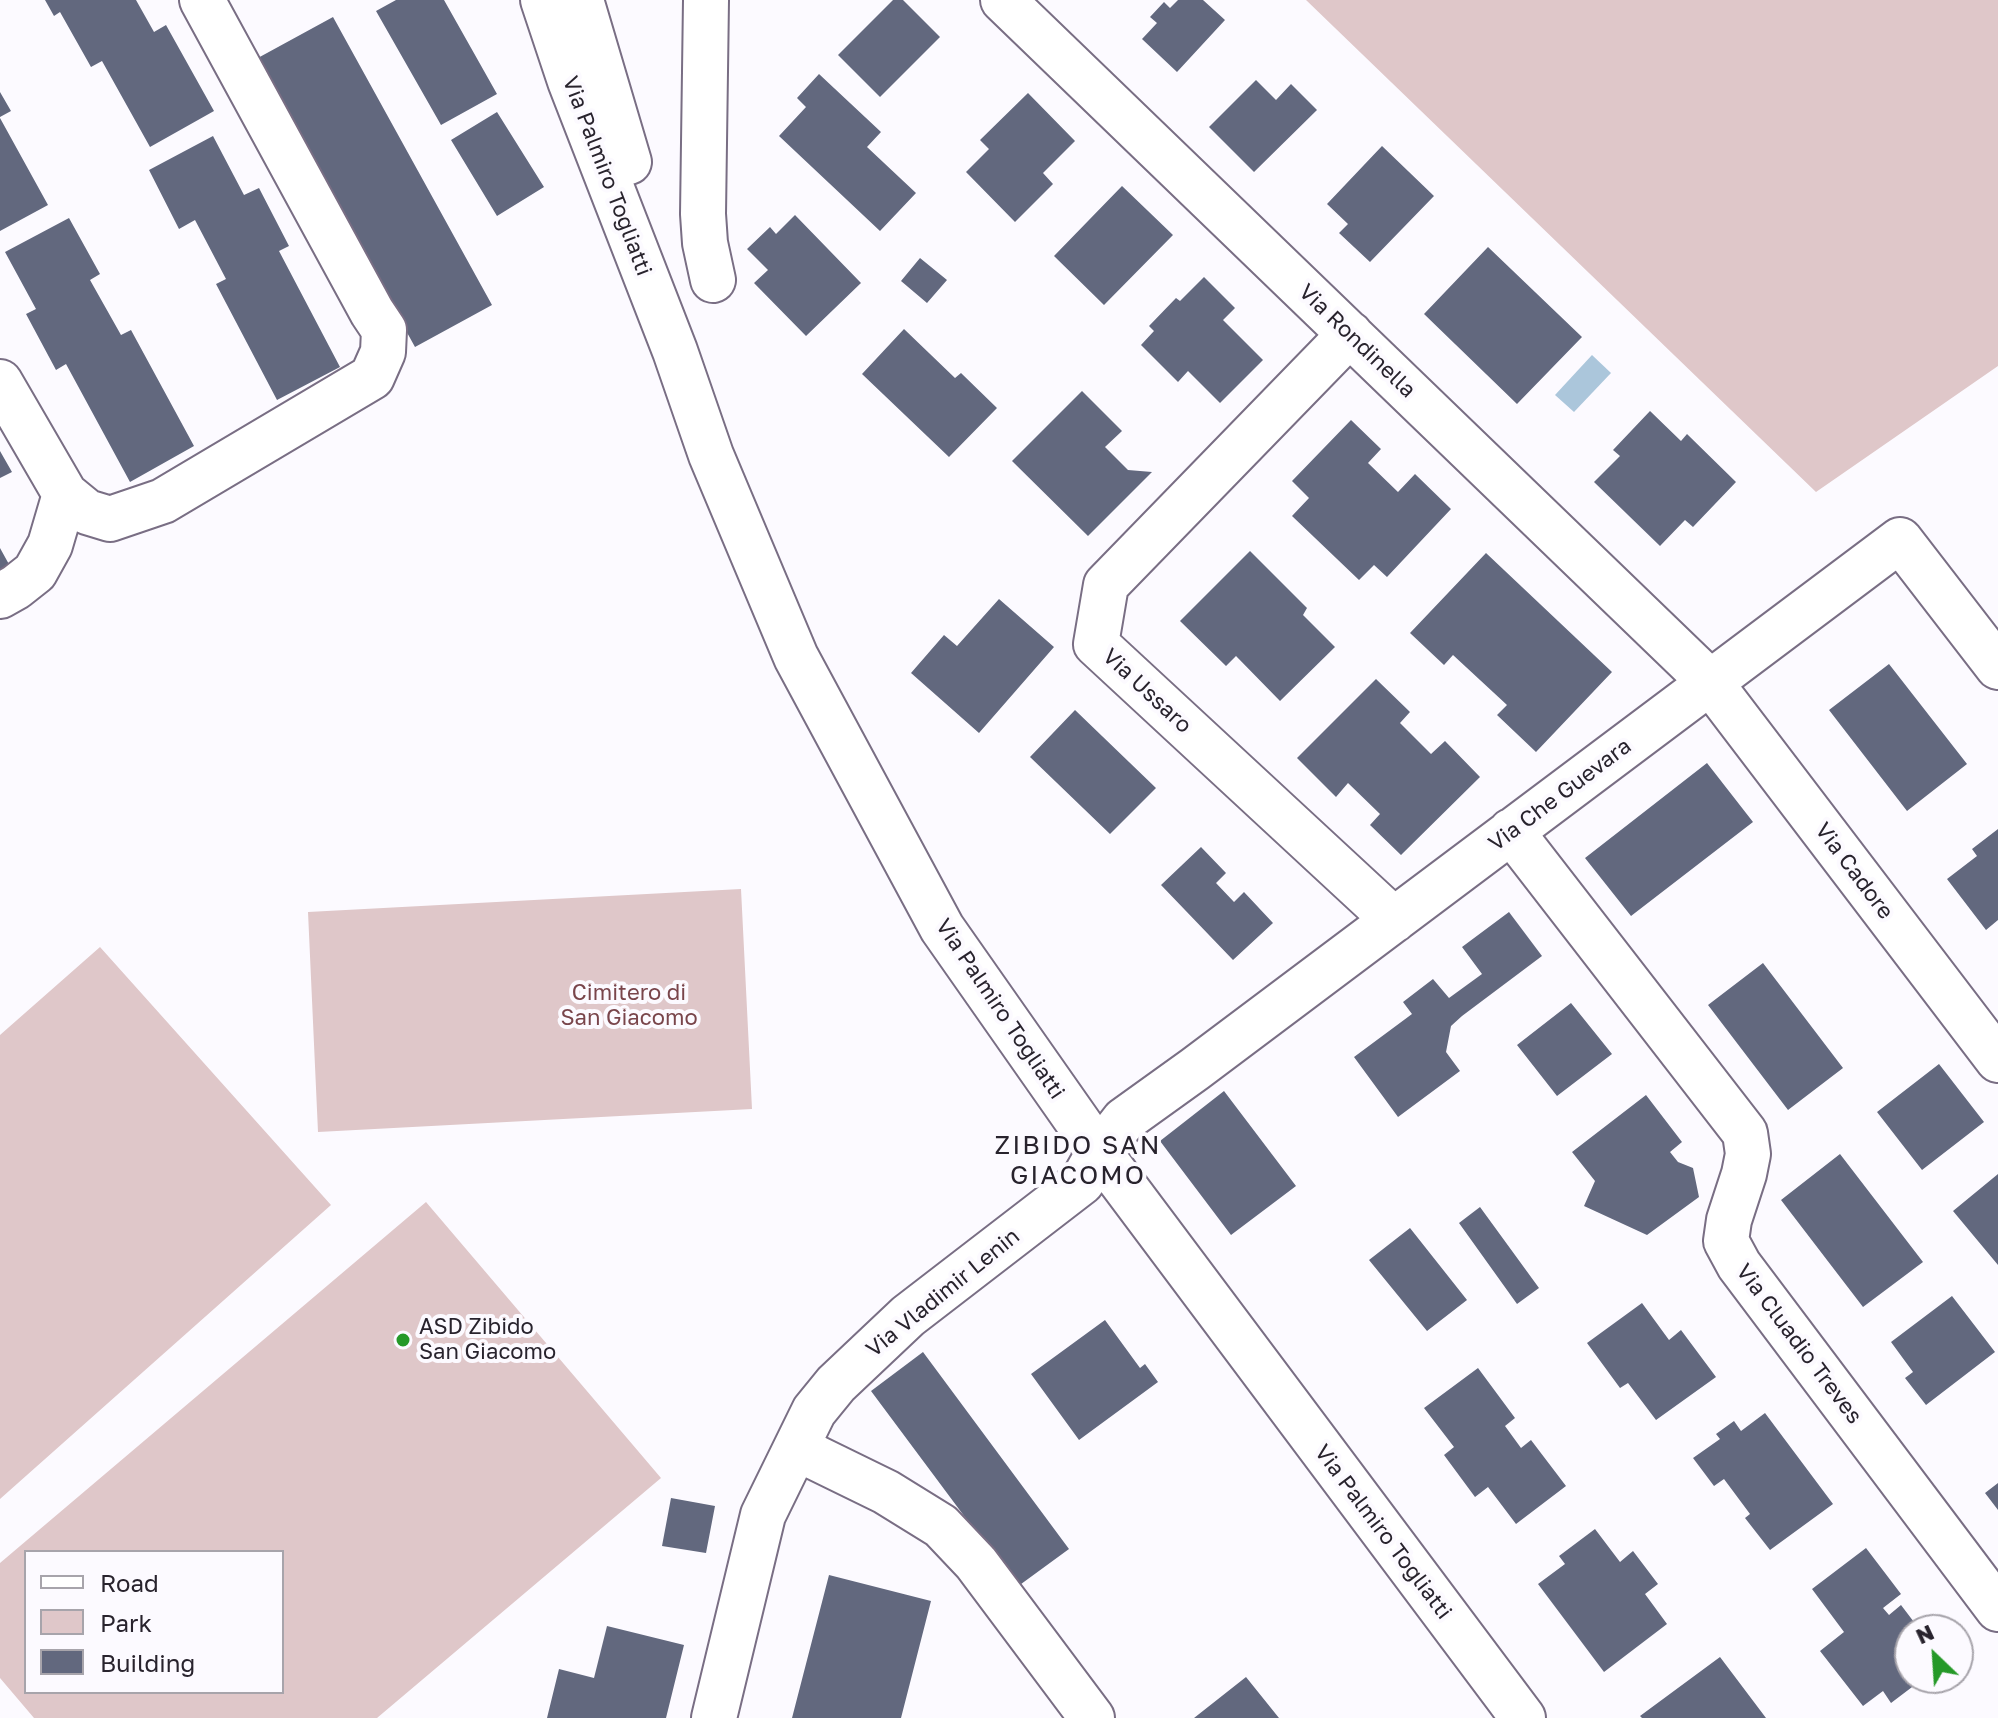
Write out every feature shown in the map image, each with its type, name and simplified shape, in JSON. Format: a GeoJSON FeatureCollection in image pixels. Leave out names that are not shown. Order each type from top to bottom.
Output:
{"type":"FeatureCollection","features":[{"type":"Feature","properties":{"kind":"street"},"geometry":{"type":"LineString","coordinates":[[0,382],[65,494],[87,512],[110,519],[163,501],[372,377],[383,352],[384,330],[202,0]]}},
{"type":"Feature","properties":{"kind":"street","name":"Via Palmiro Togliatti"},"geometry":{"type":"LineString","coordinates":[[543,0],[570,81],[675,351],[711,455],[796,657],[942,928],[1099,1152],[1523,1718]]}},
{"type":"Feature","properties":{"kind":"street","name":"Via Palmiro Togliatti"},"geometry":{"type":"LineString","coordinates":[[581,0],[651,237],[675,351]]}},
{"type":"Feature","properties":{"kind":"street"},"geometry":{"type":"LineString","coordinates":[[706,0],[703,214],[713,280]]}},
{"type":"Feature","properties":{"kind":"street","name":"Via Rondinella"},"geometry":{"type":"LineString","coordinates":[[1003,0],[1710,682]]}},
{"type":"Feature","properties":{"kind":"street","name":"Via Ussaro"},"geometry":{"type":"LineString","coordinates":[[1350,334],[1106,585],[1096,644],[1394,920]]}},
{"type":"Feature","properties":{"kind":"street"},"geometry":{"type":"LineString","coordinates":[[0,596],[35,572],[50,545],[65,494]]}},
{"type":"Feature","properties":{"kind":"street","name":"Via Che Guevara"},"geometry":{"type":"LineString","coordinates":[[1099,1152],[1124,1120],[1900,540],[1998,667]]}},
{"type":"Feature","properties":{"kind":"street","name":"Via Cadore"},"geometry":{"type":"LineString","coordinates":[[1710,682],[1998,1060]]}},
{"type":"Feature","properties":{"kind":"street","name":"Via Cluadio Treves"},"geometry":{"type":"LineString","coordinates":[[1511,831],[1745,1133],[1748,1154],[1726,1241],[1739,1265],[1998,1609]]}},
{"type":"Feature","properties":{"kind":"street","name":"Via Vladimir Lenin"},"geometry":{"type":"LineString","coordinates":[[714,1718],[763,1515],[814,1411],[836,1384],[908,1316],[1082,1182],[1099,1152]]}},
{"type":"Feature","properties":{"kind":"street"},"geometry":{"type":"LineString","coordinates":[[796,1448],[886,1492],[941,1526],[976,1563],[1092,1718]]}},
{"type":"Feature","properties":{"kind":"green space"},"geometry":{"type":"Polygon","coordinates":[[[1306,0],[1998,0],[1998,366],[1816,492],[1306,0]]]}},
{"type":"Feature","properties":{"kind":"green space","name":"Cimitero di San Giacomo"},"geometry":{"type":"Polygon","coordinates":[[[741,889],[752,1109],[318,1132],[308,912],[741,889]]]}},
{"type":"Feature","properties":{"kind":"green space"},"geometry":{"type":"Polygon","coordinates":[[[100,947],[331,1205],[0,1499],[0,1035],[100,947]]]}},
{"type":"Feature","properties":{"kind":"green space","name":"ASD Zibido San Giacomo"},"geometry":{"type":"Polygon","coordinates":[[[426,1202],[661,1478],[377,1718],[34,1718],[0,1678],[0,1563],[426,1202]]]}},
{"type":"Feature","properties":{"kind":"water"},"geometry":{"type":"Polygon","coordinates":[[[1592,355],[1611,373],[1574,412],[1555,395],[1592,355]]]}},
{"type":"Feature","properties":{"kind":"building"},"geometry":{"type":"Polygon","coordinates":[[[45,0],[136,0],[154,32],[166,25],[214,111],[150,147],[102,61],[91,67],[60,12],[54,16],[45,0]]]}},
{"type":"Feature","properties":{"kind":"building"},"geometry":{"type":"Polygon","coordinates":[[[396,0],[444,0],[497,94],[441,125],[376,11],[396,0]]]}},
{"type":"Feature","properties":{"kind":"building"},"geometry":{"type":"Polygon","coordinates":[[[893,0],[903,0],[940,37],[880,97],[838,55],[893,0]]]}},
{"type":"Feature","properties":{"kind":"building"},"geometry":{"type":"Polygon","coordinates":[[[1178,0],[1203,0],[1225,20],[1177,72],[1142,39],[1157,23],[1150,17],[1164,2],[1170,8],[1178,0]]]}},
{"type":"Feature","properties":{"kind":"building"},"geometry":{"type":"Polygon","coordinates":[[[333,17],[492,305],[415,347],[256,59],[333,17]]]}},
{"type":"Feature","properties":{"kind":"building"},"geometry":{"type":"Polygon","coordinates":[[[819,74],[881,132],[867,147],[916,193],[880,231],[779,136],[806,107],[797,98],[819,74]]]}},
{"type":"Feature","properties":{"kind":"building"},"geometry":{"type":"Polygon","coordinates":[[[1256,80],[1276,100],[1291,84],[1317,110],[1254,172],[1209,127],[1256,80]]]}},
{"type":"Feature","properties":{"kind":"building"},"geometry":{"type":"Polygon","coordinates":[[[0,92],[11,111],[0,117],[0,92]]]}},
{"type":"Feature","properties":{"kind":"building"},"geometry":{"type":"Polygon","coordinates":[[[1028,93],[1075,141],[1043,173],[1053,184],[1015,222],[966,172],[989,149],[980,140],[1028,93]]]}},
{"type":"Feature","properties":{"kind":"building"},"geometry":{"type":"Polygon","coordinates":[[[497,112],[544,187],[497,216],[451,140],[497,112]]]}},
{"type":"Feature","properties":{"kind":"building"},"geometry":{"type":"Polygon","coordinates":[[[0,118],[48,205],[0,231],[0,118]]]}},
{"type":"Feature","properties":{"kind":"building"},"geometry":{"type":"Polygon","coordinates":[[[213,136],[244,195],[259,188],[289,246],[279,251],[340,367],[277,400],[216,284],[226,279],[195,220],[179,229],[149,170],[213,136]]]}},
{"type":"Feature","properties":{"kind":"building"},"geometry":{"type":"Polygon","coordinates":[[[1382,146],[1434,196],[1370,262],[1339,233],[1348,224],[1327,204],[1382,146]]]}},
{"type":"Feature","properties":{"kind":"building"},"geometry":{"type":"Polygon","coordinates":[[[1122,186],[1173,235],[1104,305],[1054,256],[1122,186]]]}},
{"type":"Feature","properties":{"kind":"building"},"geometry":{"type":"Polygon","coordinates":[[[795,215],[861,283],[806,336],[754,283],[768,270],[747,249],[770,227],[776,234],[795,215]]]}},
{"type":"Feature","properties":{"kind":"building"},"geometry":{"type":"Polygon","coordinates":[[[69,218],[100,274],[90,280],[121,335],[131,330],[194,446],[130,482],[66,364],[56,370],[26,314],[36,309],[5,252],[69,218]]]}},
{"type":"Feature","properties":{"kind":"building"},"geometry":{"type":"Polygon","coordinates":[[[1488,247],[1582,337],[1517,404],[1424,314],[1488,247]]]}},
{"type":"Feature","properties":{"kind":"building"},"geometry":{"type":"Polygon","coordinates":[[[920,258],[947,280],[927,303],[901,281],[920,258]]]}},
{"type":"Feature","properties":{"kind":"building"},"geometry":{"type":"Polygon","coordinates":[[[1204,277],[1235,308],[1223,320],[1263,360],[1220,403],[1188,371],[1178,382],[1141,345],[1154,331],[1149,326],[1176,298],[1180,301],[1204,277]]]}},
{"type":"Feature","properties":{"kind":"building"},"geometry":{"type":"Polygon","coordinates":[[[904,329],[955,378],[961,373],[997,408],[949,457],[862,374],[904,329]]]}},
{"type":"Feature","properties":{"kind":"building"},"geometry":{"type":"Polygon","coordinates":[[[1082,391],[1122,431],[1105,447],[1128,470],[1152,472],[1088,536],[1012,461],[1082,391]]]}},
{"type":"Feature","properties":{"kind":"building"},"geometry":{"type":"Polygon","coordinates":[[[1650,411],[1681,441],[1687,434],[1736,482],[1693,527],[1685,520],[1660,546],[1594,482],[1620,456],[1613,450],[1650,411]]]}},
{"type":"Feature","properties":{"kind":"building"},"geometry":{"type":"Polygon","coordinates":[[[1351,420],[1381,449],[1368,463],[1398,492],[1415,474],[1451,509],[1387,577],[1374,565],[1359,580],[1292,516],[1309,498],[1292,481],[1351,420]]]}},
{"type":"Feature","properties":{"kind":"building"},"geometry":{"type":"Polygon","coordinates":[[[0,451],[12,472],[0,478],[0,451]]]}},
{"type":"Feature","properties":{"kind":"building"},"geometry":{"type":"Polygon","coordinates":[[[0,548],[16,577],[0,586],[0,548]]]}},
{"type":"Feature","properties":{"kind":"building"},"geometry":{"type":"Polygon","coordinates":[[[1250,551],[1307,608],[1303,615],[1335,647],[1280,701],[1236,656],[1226,666],[1180,621],[1250,551]]]}},
{"type":"Feature","properties":{"kind":"building"},"geometry":{"type":"Polygon","coordinates":[[[1486,553],[1612,672],[1536,752],[1497,715],[1507,705],[1453,655],[1444,665],[1410,633],[1486,553]]]}},
{"type":"Feature","properties":{"kind":"building"},"geometry":{"type":"Polygon","coordinates":[[[999,599],[1054,647],[979,733],[911,673],[944,635],[957,646],[999,599]]]}},
{"type":"Feature","properties":{"kind":"building"},"geometry":{"type":"Polygon","coordinates":[[[1889,664],[1967,764],[1907,811],[1829,710],[1889,664]]]}},
{"type":"Feature","properties":{"kind":"building"},"geometry":{"type":"Polygon","coordinates":[[[1376,679],[1410,712],[1400,723],[1431,754],[1445,741],[1480,777],[1401,855],[1370,825],[1380,814],[1348,783],[1336,797],[1297,758],[1376,679]]]}},
{"type":"Feature","properties":{"kind":"building"},"geometry":{"type":"Polygon","coordinates":[[[1075,710],[1156,788],[1110,834],[1030,757],[1075,710]]]}},
{"type":"Feature","properties":{"kind":"building"},"geometry":{"type":"Polygon","coordinates":[[[1707,763],[1753,822],[1631,916],[1585,858],[1707,763]]]}},
{"type":"Feature","properties":{"kind":"building"},"geometry":{"type":"Polygon","coordinates":[[[1998,829],[1998,920],[1986,930],[1947,879],[1977,856],[1972,849],[1998,829]]]}},
{"type":"Feature","properties":{"kind":"building"},"geometry":{"type":"Polygon","coordinates":[[[1201,847],[1226,873],[1216,883],[1234,902],[1244,892],[1273,923],[1233,960],[1161,885],[1201,847]]]}},
{"type":"Feature","properties":{"kind":"building"},"geometry":{"type":"Polygon","coordinates":[[[1509,912],[1542,956],[1451,1026],[1446,1052],[1460,1071],[1398,1117],[1354,1057],[1412,1014],[1403,1002],[1433,979],[1449,998],[1482,974],[1462,947],[1509,912]]]}},
{"type":"Feature","properties":{"kind":"building"},"geometry":{"type":"Polygon","coordinates":[[[1763,963],[1843,1068],[1788,1110],[1708,1005],[1763,963]]]}},
{"type":"Feature","properties":{"kind":"building"},"geometry":{"type":"Polygon","coordinates":[[[1571,1003],[1612,1054],[1557,1096],[1517,1045],[1571,1003]]]}},
{"type":"Feature","properties":{"kind":"building"},"geometry":{"type":"Polygon","coordinates":[[[1939,1064],[1984,1122],[1922,1170],[1877,1112],[1939,1064]]]}},
{"type":"Feature","properties":{"kind":"building"},"geometry":{"type":"Polygon","coordinates":[[[1224,1091],[1296,1186],[1231,1235],[1160,1141],[1224,1091]]]}},
{"type":"Feature","properties":{"kind":"building"},"geometry":{"type":"Polygon","coordinates":[[[1646,1095],[1682,1142],[1670,1152],[1678,1162],[1693,1168],[1699,1197],[1647,1235],[1584,1206],[1595,1181],[1572,1152],[1646,1095]]]}},
{"type":"Feature","properties":{"kind":"building"},"geometry":{"type":"Polygon","coordinates":[[[1840,1154],[1923,1262],[1863,1307],[1781,1200],[1840,1154]]]}},
{"type":"Feature","properties":{"kind":"building"},"geometry":{"type":"Polygon","coordinates":[[[1998,1174],[1998,1265],[1953,1211],[1998,1174]]]}},
{"type":"Feature","properties":{"kind":"building"},"geometry":{"type":"Polygon","coordinates":[[[1480,1207],[1539,1288],[1517,1304],[1459,1223],[1480,1207]]]}},
{"type":"Feature","properties":{"kind":"building"},"geometry":{"type":"Polygon","coordinates":[[[1410,1228],[1467,1300],[1427,1331],[1369,1260],[1410,1228]]]}},
{"type":"Feature","properties":{"kind":"building"},"geometry":{"type":"Polygon","coordinates":[[[1952,1296],[1995,1352],[1926,1405],[1905,1378],[1913,1372],[1891,1342],[1952,1296]]]}},
{"type":"Feature","properties":{"kind":"building"},"geometry":{"type":"Polygon","coordinates":[[[1642,1303],[1669,1340],[1681,1330],[1716,1377],[1656,1420],[1628,1383],[1620,1388],[1587,1343],[1642,1303]]]}},
{"type":"Feature","properties":{"kind":"building"},"geometry":{"type":"Polygon","coordinates":[[[1105,1320],[1140,1368],[1145,1364],[1158,1382],[1079,1440],[1031,1374],[1105,1320]]]}},
{"type":"Feature","properties":{"kind":"building"},"geometry":{"type":"Polygon","coordinates":[[[923,1352],[1069,1549],[1017,1587],[871,1391],[923,1352]]]}},
{"type":"Feature","properties":{"kind":"building"},"geometry":{"type":"Polygon","coordinates":[[[1478,1368],[1515,1418],[1505,1426],[1521,1448],[1531,1440],[1566,1486],[1516,1524],[1488,1487],[1475,1497],[1444,1455],[1454,1447],[1424,1408],[1478,1368]]]}},
{"type":"Feature","properties":{"kind":"building"},"geometry":{"type":"Polygon","coordinates":[[[1765,1413],[1833,1504],[1770,1550],[1745,1518],[1750,1514],[1724,1479],[1714,1486],[1693,1458],[1720,1439],[1716,1434],[1734,1421],[1741,1431],[1765,1413]]]}},
{"type":"Feature","properties":{"kind":"building"},"geometry":{"type":"Polygon","coordinates":[[[1998,1483],[1998,1510],[1985,1493],[1998,1483]]]}},
{"type":"Feature","properties":{"kind":"building"},"geometry":{"type":"Polygon","coordinates":[[[671,1498],[715,1506],[706,1553],[662,1546],[671,1498]]]}},
{"type":"Feature","properties":{"kind":"building"},"geometry":{"type":"Polygon","coordinates":[[[1595,1529],[1620,1562],[1633,1551],[1658,1584],[1645,1594],[1667,1624],[1604,1672],[1538,1584],[1565,1564],[1559,1556],[1595,1529]]]}},
{"type":"Feature","properties":{"kind":"building"},"geometry":{"type":"Polygon","coordinates":[[[1866,1548],[1901,1594],[1883,1608],[1889,1615],[1901,1605],[1908,1614],[1894,1614],[1894,1694],[1903,1694],[1891,1703],[1883,1691],[1863,1706],[1820,1651],[1844,1632],[1812,1589],[1866,1548]]]}},
{"type":"Feature","properties":{"kind":"building"},"geometry":{"type":"Polygon","coordinates":[[[829,1575],[931,1601],[901,1718],[792,1718],[829,1575]]]}},
{"type":"Feature","properties":{"kind":"building"},"geometry":{"type":"Polygon","coordinates":[[[607,1626],[684,1645],[666,1718],[547,1718],[559,1669],[594,1678],[607,1626]]]}},
{"type":"Feature","properties":{"kind":"building"},"geometry":{"type":"Polygon","coordinates":[[[1720,1657],[1766,1718],[1640,1716],[1720,1657]]]}},
{"type":"Feature","properties":{"kind":"building"},"geometry":{"type":"Polygon","coordinates":[[[1246,1677],[1279,1718],[1194,1718],[1246,1677]]]}},
{"type":"Feature","properties":{"kind":"place","name":"ASD Zibido San Giacomo"},"geometry":{"type":"Point","coordinates":[403,1340]}},
{"type":"Feature","properties":{"kind":"district","name":"ZIBIDO SAN GIACOMO"},"geometry":{"type":"Point","coordinates":[1078,1161]}}]}
